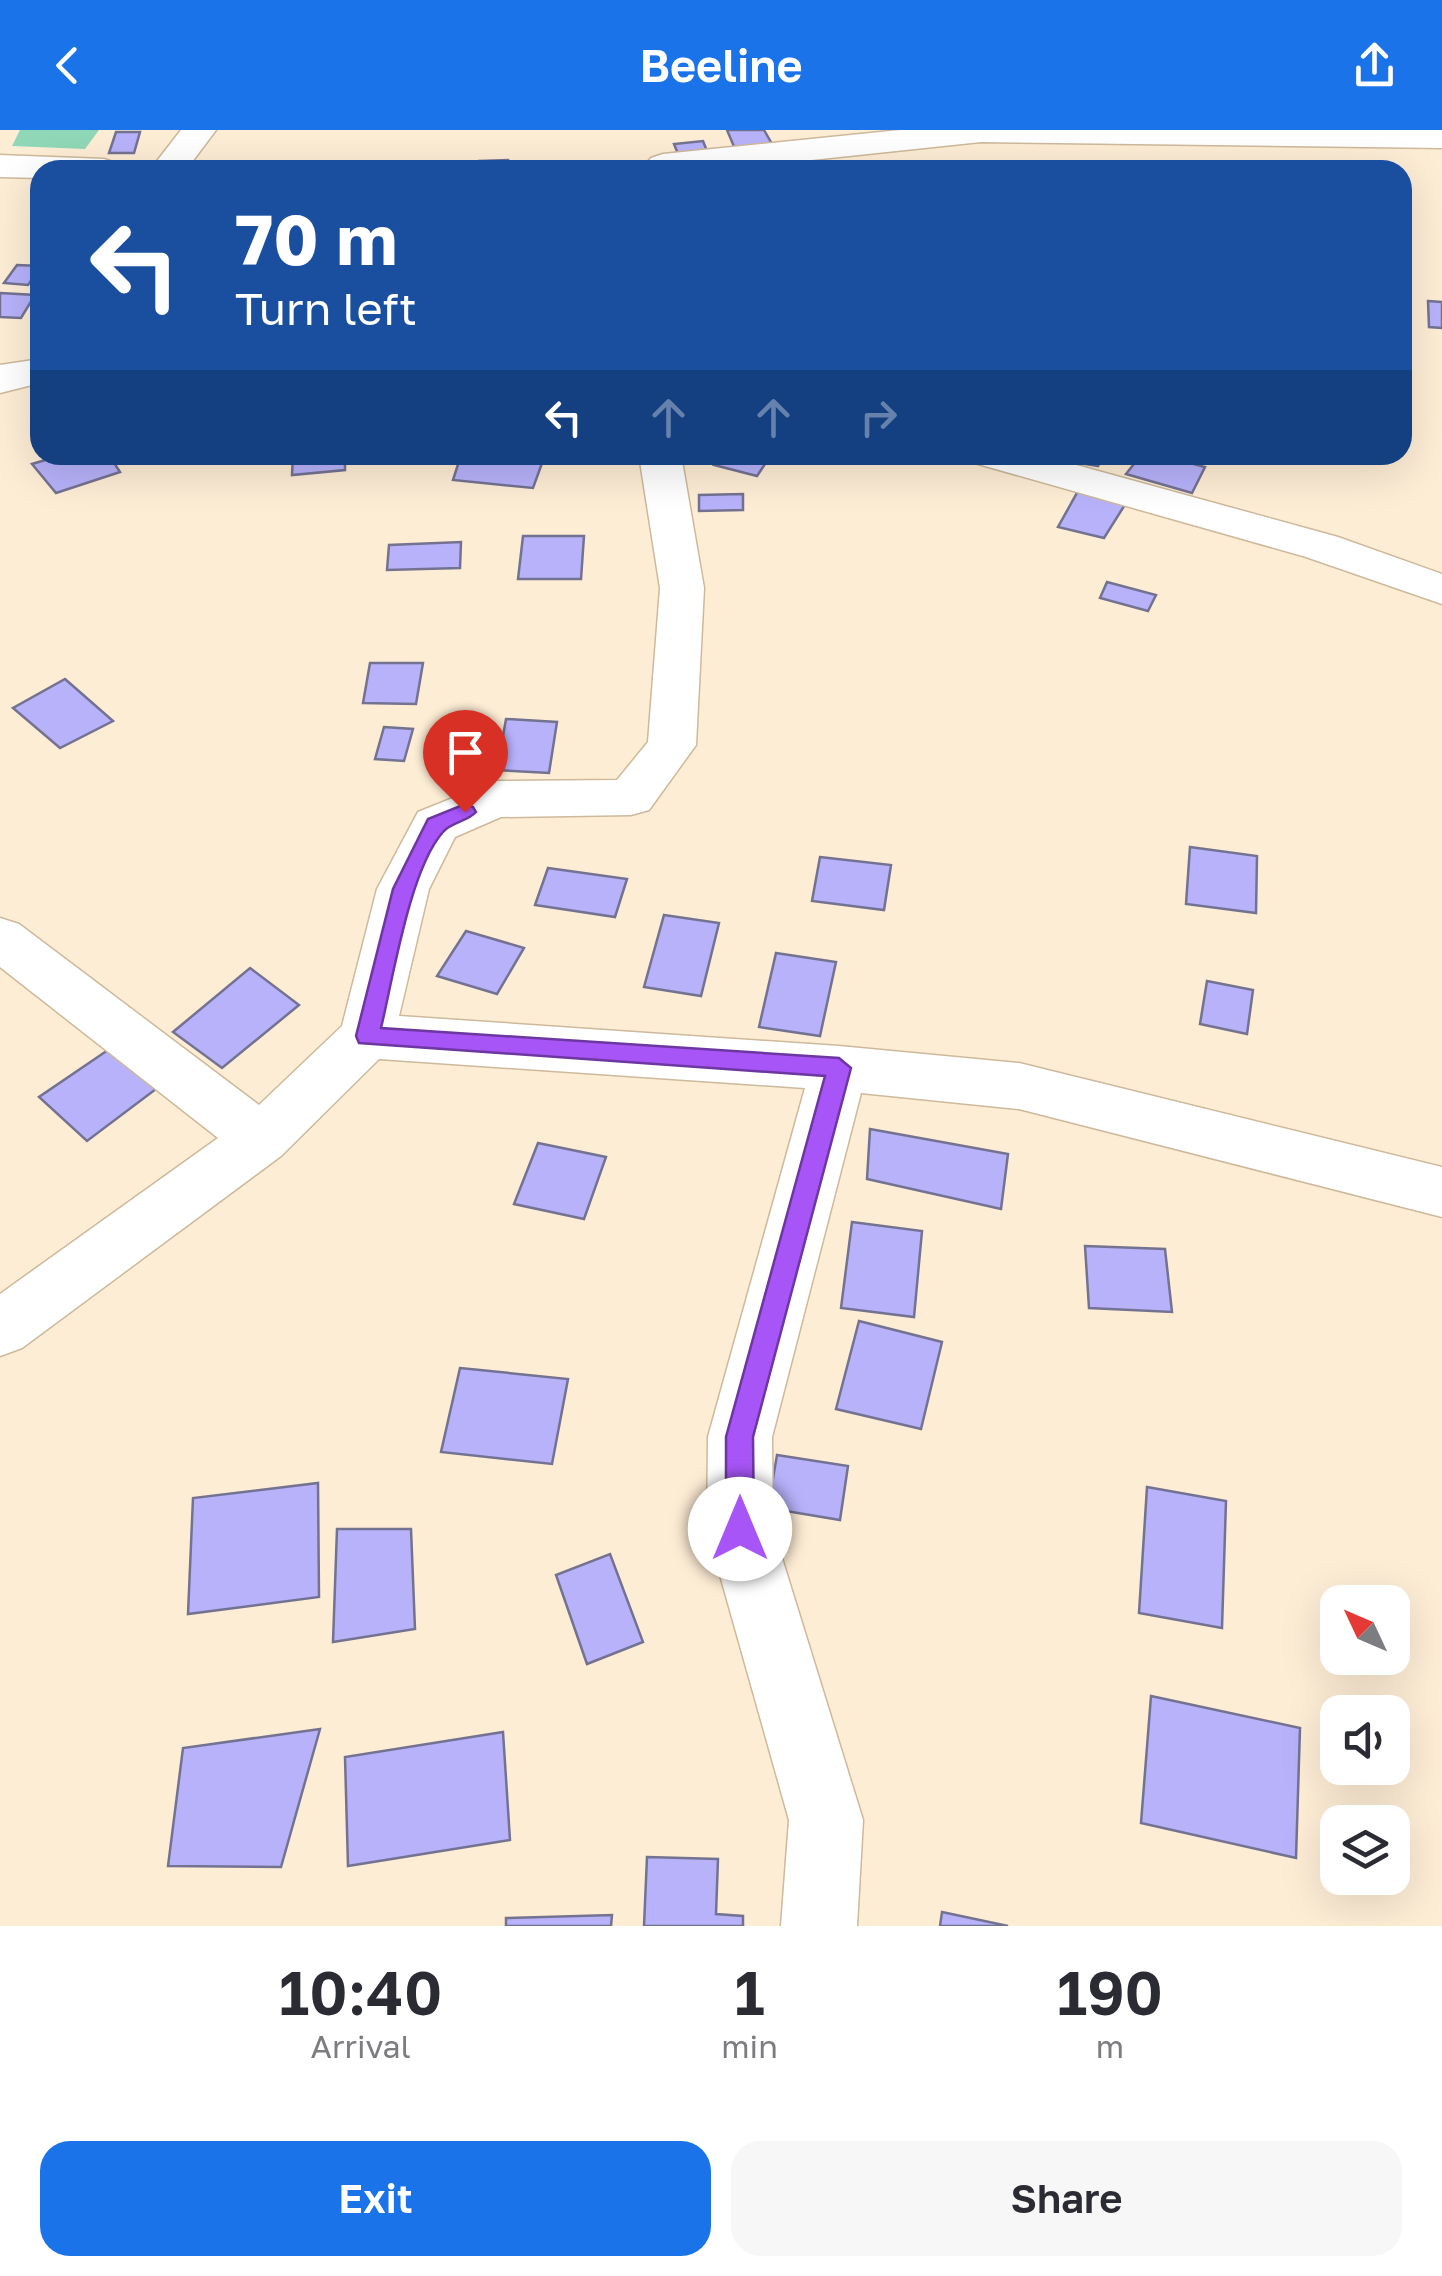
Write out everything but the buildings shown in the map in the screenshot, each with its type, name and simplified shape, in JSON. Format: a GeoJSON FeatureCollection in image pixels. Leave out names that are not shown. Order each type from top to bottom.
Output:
{"type":"FeatureCollection","features":[{"type":"Feature","properties":{"kind":"street"},"geometry":{"type":"LineString","coordinates":[[176,160],[198,130]]}},
{"type":"Feature","properties":{"kind":"street"},"geometry":{"type":"LineString","coordinates":[[647,130],[660,160]]}},
{"type":"Feature","properties":{"kind":"street"},"geometry":{"type":"LineString","coordinates":[[734,160],[982,132],[1442,138]]}},
{"type":"Feature","properties":{"kind":"street"},"geometry":{"type":"LineString","coordinates":[[0,166],[30,167]]}},
{"type":"Feature","properties":{"kind":"street"},"geometry":{"type":"LineString","coordinates":[[0,381],[17,372],[30,371]]}},
{"type":"Feature","properties":{"kind":"street"},"geometry":{"type":"LineString","coordinates":[[0,1329],[261,1139],[367,1036],[403,889],[436,825],[495,799],[631,796],[672,745],[682,588],[662,465]]}},
{"type":"Feature","properties":{"kind":"street"},"geometry":{"type":"LineString","coordinates":[[1029,465],[1322,547],[1442,590]]}},
{"type":"Feature","properties":{"kind":"street"},"geometry":{"type":"LineString","coordinates":[[0,938],[261,1139]]}},
{"type":"Feature","properties":{"kind":"street"},"geometry":{"type":"LineString","coordinates":[[367,1036],[839,1068],[1019,1086],[1442,1192]]}},
{"type":"Feature","properties":{"kind":"street"},"geometry":{"type":"LineString","coordinates":[[820,1926],[826,1820],[740,1529],[740,1437],[839,1068]]}},
{"type":"Feature","properties":{"kind":"green space"},"geometry":{"type":"Polygon","coordinates":[[[20,130],[99,130],[85,149],[12,146],[20,130]]]}},
{"type":"Feature","properties":{"kind":"route"},"geometry":{"type":"LineString","coordinates":[[465,812],[436,825],[403,889],[367,1036],[839,1068],[740,1437],[740,1529]]}}]}
